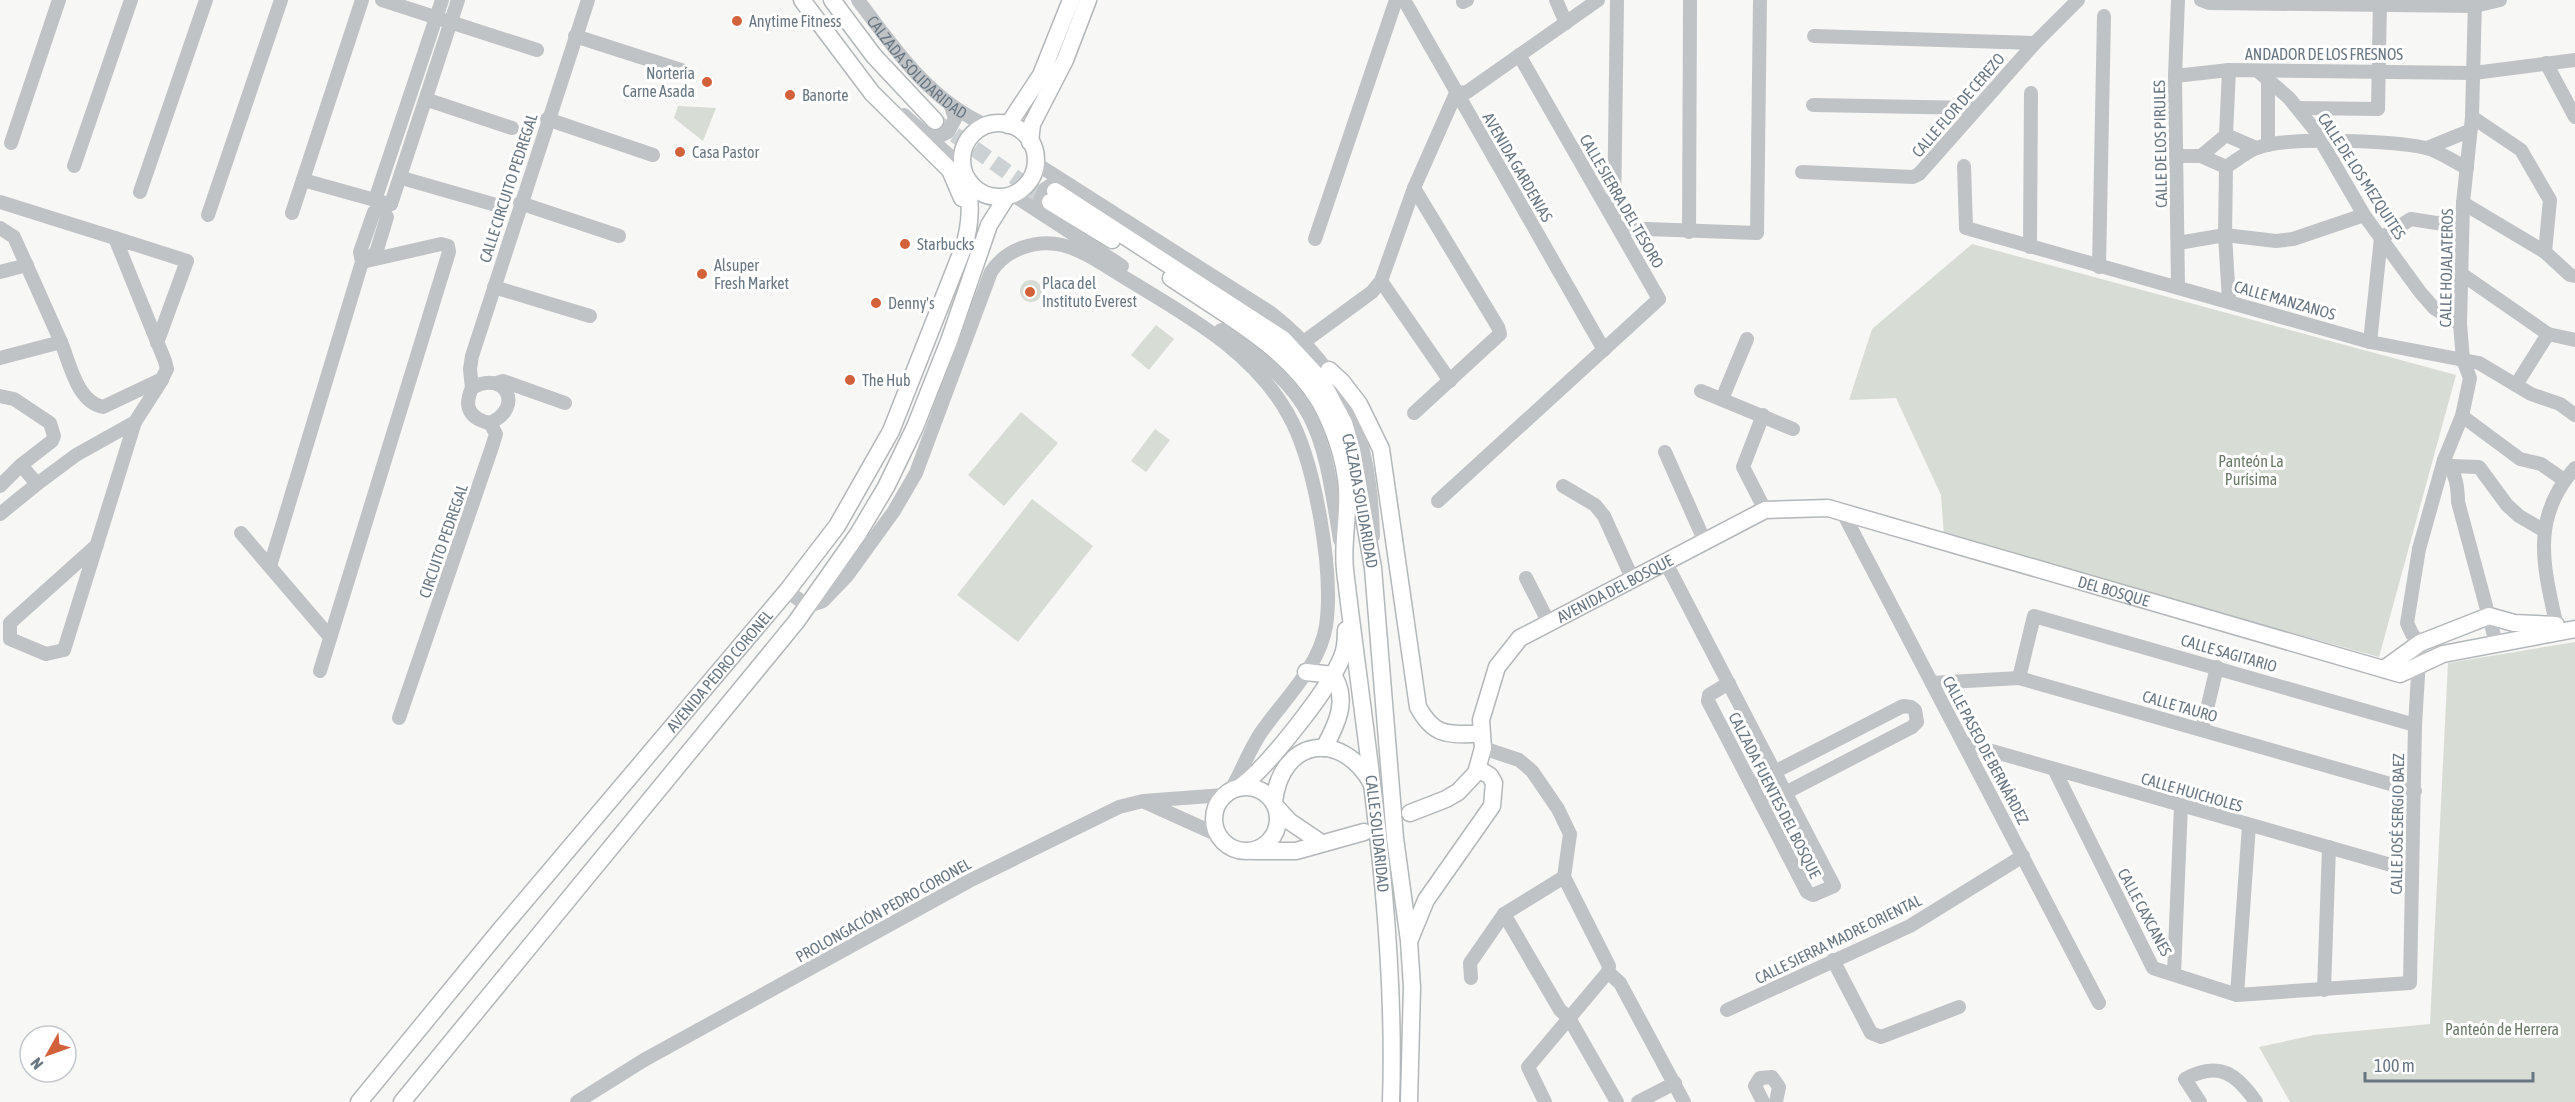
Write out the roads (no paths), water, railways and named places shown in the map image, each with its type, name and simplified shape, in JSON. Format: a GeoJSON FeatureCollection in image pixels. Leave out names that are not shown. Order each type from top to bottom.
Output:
{"type":"FeatureCollection","features":[{"type":"Feature","properties":{"kind":"main road"},"geometry":{"type":"LineString","coordinates":[[802,0],[872,93],[944,162],[960,187],[964,218],[962,231],[926,325],[927,341]]}},
{"type":"Feature","properties":{"kind":"main road","name":"CALZADA SOLIDARIDAD"},"geometry":{"type":"LineString","coordinates":[[832,0],[874,56],[939,119]]}},
{"type":"Feature","properties":{"kind":"main road","name":"CALZADA SOLIDARIDAD"},"geometry":{"type":"LineString","coordinates":[[846,0],[892,63],[939,119]]}},
{"type":"Feature","properties":{"kind":"main road"},"geometry":{"type":"LineString","coordinates":[[1008,124],[1041,75],[1071,0]]}},
{"type":"Feature","properties":{"kind":"main road"},"geometry":{"type":"LineString","coordinates":[[1030,142],[1021,131],[1008,124],[986,125],[969,137],[964,146],[964,172],[984,194],[1009,196],[1026,184],[1035,163],[1030,142],[1032,124],[1065,60],[1088,0]]}},
{"type":"Feature","properties":{"kind":"main road","name":"AVENIDA PEDRO CORONEL"},"geometry":{"type":"LineString","coordinates":[[359,1102],[508,920],[787,591],[837,526],[891,430],[968,233],[971,200],[964,172]]}},
{"type":"Feature","properties":{"kind":"main road","name":"AVENIDA PEDRO CORONEL"},"geometry":{"type":"LineString","coordinates":[[402,1102],[711,729],[808,606],[870,514],[915,427],[949,341],[989,225],[1009,196]]}},
{"type":"Feature","properties":{"kind":"main road","name":"CALZADA SOLIDARIDAD"},"geometry":{"type":"LineString","coordinates":[[1345,568],[1347,487],[1337,441],[1320,403],[1309,388],[1289,364],[1254,334],[1053,196],[1267,327],[1310,367],[1321,380],[1336,407],[1352,450],[1373,568]]}},
{"type":"Feature","properties":{"kind":"main road"},"geometry":{"type":"LineString","coordinates":[[1329,370],[1342,382],[1359,405],[1381,449],[1418,707],[1427,723],[1444,734],[1462,734],[1482,741]]}},
{"type":"Feature","properties":{"kind":"main road","name":"AVENIDA DEL BOSQUE"},"geometry":{"type":"LineString","coordinates":[[1479,769],[1482,741],[1481,720],[1497,667],[1521,638],[1765,510],[1828,508],[1843,513]]}},
{"type":"Feature","properties":{"kind":"main road","name":"DEL BOSQUE"},"geometry":{"type":"LineString","coordinates":[[1843,513],[2400,674],[2420,667],[2443,654],[2557,629]]}},
{"type":"Feature","properties":{"kind":"main road","name":"CALLE SOLIDARIDAD"},"geometry":{"type":"LineString","coordinates":[[1345,568],[1374,787],[1392,982],[1391,1102]]}},
{"type":"Feature","properties":{"kind":"main road","name":"CALLE SOLIDARIDAD"},"geometry":{"type":"LineString","coordinates":[[1373,568],[1395,838],[1409,941],[1412,987],[1409,1102]]}},
{"type":"Feature","properties":{"kind":"main road"},"geometry":{"type":"LineString","coordinates":[[1349,590],[1345,650],[1333,675],[1271,759],[1219,802],[1214,818],[1218,835],[1231,847],[1249,851],[1296,851],[1320,842],[1338,840],[1364,832]]}},
{"type":"Feature","properties":{"kind":"main road"},"geometry":{"type":"LineString","coordinates":[[2384,669],[2420,643],[2489,616],[2514,623],[2575,629]]}},
{"type":"Feature","properties":{"kind":"main road"},"geometry":{"type":"LineString","coordinates":[[2557,629],[2575,621]]}},
{"type":"Feature","properties":{"kind":"main road"},"geometry":{"type":"LineString","coordinates":[[1306,672],[1333,675]]}},
{"type":"Feature","properties":{"kind":"main road"},"geometry":{"type":"LineString","coordinates":[[1324,748],[1340,714],[1340,691],[1333,675]]}},
{"type":"Feature","properties":{"kind":"main road"},"geometry":{"type":"LineString","coordinates":[[1249,851],[1265,845],[1271,839],[1278,824],[1276,805],[1282,771],[1290,760],[1304,751],[1334,749],[1353,759],[1365,771],[1374,787]]}},
{"type":"Feature","properties":{"kind":"main road"},"geometry":{"type":"LineString","coordinates":[[1409,941],[1426,900],[1492,806],[1494,783],[1485,772],[1479,769],[1458,792],[1410,813]]}},
{"type":"Feature","properties":{"kind":"main road"},"geometry":{"type":"LineString","coordinates":[[1232,791],[1259,789],[1289,821],[1320,842]]}},
{"type":"Feature","properties":{"kind":"street"},"geometry":{"type":"LineString","coordinates":[[11,143],[59,0]]}},
{"type":"Feature","properties":{"kind":"street"},"geometry":{"type":"LineString","coordinates":[[74,166],[131,0]]}},
{"type":"Feature","properties":{"kind":"street"},"geometry":{"type":"LineString","coordinates":[[140,192],[206,0]]}},
{"type":"Feature","properties":{"kind":"street"},"geometry":{"type":"LineString","coordinates":[[208,215],[281,0]]}},
{"type":"Feature","properties":{"kind":"street"},"geometry":{"type":"LineString","coordinates":[[292,213],[362,0]]}},
{"type":"Feature","properties":{"kind":"street"},"geometry":{"type":"LineString","coordinates":[[382,0],[537,50]]}},
{"type":"Feature","properties":{"kind":"street"},"geometry":{"type":"LineString","coordinates":[[383,205],[442,0]]}},
{"type":"Feature","properties":{"kind":"street"},"geometry":{"type":"LineString","coordinates":[[270,566],[362,262],[360,252],[374,212],[383,205],[402,178],[458,0]]}},
{"type":"Feature","properties":{"kind":"street","name":"CALLE CIRCUITO PEDREGAL"},"geometry":{"type":"LineString","coordinates":[[472,388],[470,369],[472,356],[547,119],[588,0]]}},
{"type":"Feature","properties":{"kind":"street","name":"CALZADA SOLIDARIDAD"},"geometry":{"type":"LineString","coordinates":[[809,0],[877,87],[939,119],[966,116],[986,125]]}},
{"type":"Feature","properties":{"kind":"street","name":"CALZADA SOLIDARIDAD"},"geometry":{"type":"LineString","coordinates":[[858,0],[923,81],[964,172]]}},
{"type":"Feature","properties":{"kind":"street"},"geometry":{"type":"LineString","coordinates":[[1315,239],[1396,0]]}},
{"type":"Feature","properties":{"kind":"street","name":"AVENIDA GARDENIAS"},"geometry":{"type":"LineString","coordinates":[[1404,0],[1604,350]]}},
{"type":"Feature","properties":{"kind":"street"},"geometry":{"type":"LineString","coordinates":[[1556,0],[1566,23]]}},
{"type":"Feature","properties":{"kind":"street"},"geometry":{"type":"LineString","coordinates":[[1305,341],[1372,292],[1381,281],[1414,188],[1456,93],[1467,92],[1598,0]]}},
{"type":"Feature","properties":{"kind":"street"},"geometry":{"type":"LineString","coordinates":[[1617,0],[1616,223],[1689,232],[1757,233],[1760,0]]}},
{"type":"Feature","properties":{"kind":"street"},"geometry":{"type":"LineString","coordinates":[[1689,232],[1690,0]]}},
{"type":"Feature","properties":{"kind":"street","name":"CALLE FLOR DE CEREZO"},"geometry":{"type":"LineString","coordinates":[[1802,172],[1913,177],[1919,174],[2035,43],[2078,0]]}},
{"type":"Feature","properties":{"kind":"street","name":"CALLE DE LOS PIRULES"},"geometry":{"type":"LineString","coordinates":[[2178,0],[2175,76],[2178,287]]}},
{"type":"Feature","properties":{"kind":"street"},"geometry":{"type":"LineString","coordinates":[[2206,1],[2475,3],[2494,0]]}},
{"type":"Feature","properties":{"kind":"street"},"geometry":{"type":"LineString","coordinates":[[2298,108],[2378,109],[2380,2]]}},
{"type":"Feature","properties":{"kind":"street","name":"CALLE HOJALATEROS"},"geometry":{"type":"LineString","coordinates":[[2420,667],[2420,643],[2408,628],[2408,612],[2419,549],[2433,500],[2448,463],[2470,378],[2463,360],[2460,324],[2463,203],[2471,124],[2475,3]]}},
{"type":"Feature","properties":{"kind":"street"},"geometry":{"type":"LineString","coordinates":[[2099,267],[2104,16]]}},
{"type":"Feature","properties":{"kind":"street"},"geometry":{"type":"LineString","coordinates":[[575,36],[684,71]]}},
{"type":"Feature","properties":{"kind":"street"},"geometry":{"type":"LineString","coordinates":[[1814,36],[2035,43]]}},
{"type":"Feature","properties":{"kind":"street","name":"CALLE SIERRA DEL TESORO"},"geometry":{"type":"LineString","coordinates":[[1519,55],[1659,299],[1604,350]]}},
{"type":"Feature","properties":{"kind":"street","name":"ANDADOR DE LOS FRESNOS"},"geometry":{"type":"LineString","coordinates":[[2175,76],[2229,70],[2263,75],[2379,70],[2474,73],[2575,60]]}},
{"type":"Feature","properties":{"kind":"street"},"geometry":{"type":"LineString","coordinates":[[2546,63],[2575,117]]}},
{"type":"Feature","properties":{"kind":"street"},"geometry":{"type":"LineString","coordinates":[[2201,156],[2226,135],[2229,70]]}},
{"type":"Feature","properties":{"kind":"street"},"geometry":{"type":"LineString","coordinates":[[2262,146],[2263,75]]}},
{"type":"Feature","properties":{"kind":"street","name":"CALLE DE LOS MEZQUITES"},"geometry":{"type":"LineString","coordinates":[[2263,75],[2298,108],[2322,141],[2364,215],[2434,308],[2460,324]]}},
{"type":"Feature","properties":{"kind":"street"},"geometry":{"type":"LineString","coordinates":[[2030,247],[2031,93]]}},
{"type":"Feature","properties":{"kind":"street"},"geometry":{"type":"LineString","coordinates":[[428,100],[512,128]]}},
{"type":"Feature","properties":{"kind":"street"},"geometry":{"type":"LineString","coordinates":[[1813,105],[1976,108]]}},
{"type":"Feature","properties":{"kind":"street"},"geometry":{"type":"LineString","coordinates":[[547,119],[653,155]]}},
{"type":"Feature","properties":{"kind":"street"},"geometry":{"type":"LineString","coordinates":[[2427,148],[2471,124],[2521,150],[2550,200],[2545,252]]}},
{"type":"Feature","properties":{"kind":"street"},"geometry":{"type":"LineString","coordinates":[[2226,135],[2262,146],[2322,141],[2427,148],[2467,168]]}},
{"type":"Feature","properties":{"kind":"street"},"geometry":{"type":"LineString","coordinates":[[2226,167],[2262,146]]}},
{"type":"Feature","properties":{"kind":"street"},"geometry":{"type":"LineString","coordinates":[[2176,156],[2201,156],[2226,167]]}},
{"type":"Feature","properties":{"kind":"street","name":"CALZADA SOLIDARIDAD"},"geometry":{"type":"LineString","coordinates":[[1035,163],[1271,313],[1305,341],[1329,370],[1351,408],[1365,454],[1372,503],[1373,568]]}},
{"type":"Feature","properties":{"kind":"street","name":"CALLE MANZANOS"},"geometry":{"type":"LineString","coordinates":[[1964,166],[1966,228],[2370,342],[2479,363],[2531,394],[2560,404],[2575,415]]}},
{"type":"Feature","properties":{"kind":"street"},"geometry":{"type":"LineString","coordinates":[[2226,167],[2225,235],[2229,301]]}},
{"type":"Feature","properties":{"kind":"street"},"geometry":{"type":"LineString","coordinates":[[402,178],[496,205]]}},
{"type":"Feature","properties":{"kind":"street"},"geometry":{"type":"LineString","coordinates":[[303,180],[383,205]]}},
{"type":"Feature","properties":{"kind":"street"},"geometry":{"type":"LineString","coordinates":[[1052,222],[1038,205],[1042,194],[1056,182],[1072,186]]}},
{"type":"Feature","properties":{"kind":"street"},"geometry":{"type":"LineString","coordinates":[[1414,188],[1498,327],[1500,334],[1414,413]]}},
{"type":"Feature","properties":{"kind":"street","name":"CALZADA SOLIDARIDAD"},"geometry":{"type":"LineString","coordinates":[[1009,196],[1248,348],[1275,369],[1294,390],[1317,428],[1328,463],[1345,568]]}},
{"type":"Feature","properties":{"kind":"street"},"geometry":{"type":"LineString","coordinates":[[0,202],[187,261],[157,343]]}},
{"type":"Feature","properties":{"kind":"street"},"geometry":{"type":"LineString","coordinates":[[520,203],[619,236]]}},
{"type":"Feature","properties":{"kind":"street"},"geometry":{"type":"LineString","coordinates":[[2463,203],[2545,252],[2575,276]]}},
{"type":"Feature","properties":{"kind":"street"},"geometry":{"type":"LineString","coordinates":[[2178,243],[2225,235],[2276,241],[2293,239],[2364,215]]}},
{"type":"Feature","properties":{"kind":"street"},"geometry":{"type":"LineString","coordinates":[[2370,342],[2381,238],[2411,219],[2462,227]]}},
{"type":"Feature","properties":{"kind":"street"},"geometry":{"type":"LineString","coordinates":[[0,228],[14,237],[62,342],[82,395],[94,405],[103,407],[162,379]]}},
{"type":"Feature","properties":{"kind":"street"},"geometry":{"type":"LineString","coordinates":[[97,545],[10,623],[8,633],[10,639],[46,654],[64,650],[136,421],[167,369],[115,238]]}},
{"type":"Feature","properties":{"kind":"street"},"geometry":{"type":"LineString","coordinates":[[320,671],[449,252],[448,246],[441,244],[362,262]]}},
{"type":"Feature","properties":{"kind":"street"},"geometry":{"type":"LineString","coordinates":[[787,591],[808,606],[823,601],[847,576],[894,511],[916,473],[991,272],[998,261],[1009,253],[1035,244],[1065,245],[1111,269],[1214,335],[1260,374],[1287,412],[1300,436],[1311,474],[1328,573],[1329,597],[1325,630],[1306,672],[1259,736],[1232,791]]}},
{"type":"Feature","properties":{"kind":"street"},"geometry":{"type":"LineString","coordinates":[[0,272],[27,265]]}},
{"type":"Feature","properties":{"kind":"street"},"geometry":{"type":"LineString","coordinates":[[2463,275],[2548,334],[2575,340]]}},
{"type":"Feature","properties":{"kind":"street"},"geometry":{"type":"LineString","coordinates":[[1381,281],[1450,381]]}},
{"type":"Feature","properties":{"kind":"street"},"geometry":{"type":"LineString","coordinates":[[494,287],[590,316]]}},
{"type":"Feature","properties":{"kind":"street"},"geometry":{"type":"LineString","coordinates":[[2516,384],[2548,334]]}},
{"type":"Feature","properties":{"kind":"street"},"geometry":{"type":"LineString","coordinates":[[1722,399],[1747,339]]}},
{"type":"Feature","properties":{"kind":"street"},"geometry":{"type":"LineString","coordinates":[[0,358],[62,342]]}},
{"type":"Feature","properties":{"kind":"street"},"geometry":{"type":"LineString","coordinates":[[1438,501],[1604,350]]}},
{"type":"Feature","properties":{"kind":"street"},"geometry":{"type":"LineString","coordinates":[[915,370],[918,380],[901,421],[904,429],[915,427]]}},
{"type":"Feature","properties":{"kind":"street"},"geometry":{"type":"LineString","coordinates":[[497,383],[507,392],[509,405],[503,417],[490,423],[478,421],[469,412],[467,399],[472,388],[484,381],[497,383],[503,381],[565,403]]}},
{"type":"Feature","properties":{"kind":"street"},"geometry":{"type":"LineString","coordinates":[[1701,391],[1794,429]]}},
{"type":"Feature","properties":{"kind":"street"},"geometry":{"type":"LineString","coordinates":[[0,396],[14,399],[50,423],[54,436],[0,486]]}},
{"type":"Feature","properties":{"kind":"street"},"geometry":{"type":"LineString","coordinates":[[123,397],[136,421]]}},
{"type":"Feature","properties":{"kind":"street"},"geometry":{"type":"LineString","coordinates":[[1763,415],[1743,467],[1765,510]]}},
{"type":"Feature","properties":{"kind":"street"},"geometry":{"type":"LineString","coordinates":[[2462,416],[2520,459],[2541,464],[2564,480]]}},
{"type":"Feature","properties":{"kind":"street"},"geometry":{"type":"LineString","coordinates":[[0,514],[76,455],[136,421]]}},
{"type":"Feature","properties":{"kind":"street","name":"CIRCUITO PEDREGAL"},"geometry":{"type":"LineString","coordinates":[[399,718],[492,447],[496,434],[490,423]]}},
{"type":"Feature","properties":{"kind":"street"},"geometry":{"type":"LineString","coordinates":[[1665,452],[1705,542]]}},
{"type":"Feature","properties":{"kind":"street"},"geometry":{"type":"LineString","coordinates":[[2448,463],[2458,486],[2458,502],[2496,643]]}},
{"type":"Feature","properties":{"kind":"street"},"geometry":{"type":"LineString","coordinates":[[2448,463],[2479,467],[2507,505],[2519,516],[2543,530]]}},
{"type":"Feature","properties":{"kind":"street"},"geometry":{"type":"LineString","coordinates":[[21,465],[37,484]]}},
{"type":"Feature","properties":{"kind":"street"},"geometry":{"type":"LineString","coordinates":[[2557,629],[2545,573],[2543,530],[2547,511],[2564,480],[2575,468]]}},
{"type":"Feature","properties":{"kind":"street"},"geometry":{"type":"LineString","coordinates":[[1563,486],[1595,504],[1604,516],[1633,580]]}},
{"type":"Feature","properties":{"kind":"street"},"geometry":{"type":"LineString","coordinates":[[2433,500],[2458,502]]}},
{"type":"Feature","properties":{"kind":"street","name":"CALLE PASEO DE BERNÁRDEZ"},"geometry":{"type":"LineString","coordinates":[[1843,513],[2099,1003]]}},
{"type":"Feature","properties":{"kind":"street"},"geometry":{"type":"LineString","coordinates":[[241,533],[330,637]]}},
{"type":"Feature","properties":{"kind":"street","name":"CALZADA FUENTES DEL BOSQUE"},"geometry":{"type":"LineString","coordinates":[[1666,563],[1729,683],[1775,772],[1786,792],[1834,886],[1813,895],[1807,892],[1708,701],[1709,695],[1729,683]]}},
{"type":"Feature","properties":{"kind":"street"},"geometry":{"type":"LineString","coordinates":[[1526,578],[1549,623]]}},
{"type":"Feature","properties":{"kind":"street","name":"CALLE SAGITARIO"},"geometry":{"type":"LineString","coordinates":[[2019,678],[2034,616],[2415,725]]}},
{"type":"Feature","properties":{"kind":"street"},"geometry":{"type":"LineString","coordinates":[[2202,729],[2217,667]]}},
{"type":"Feature","properties":{"kind":"street","name":"CALLE JOSÉ SERGIO BAEZ"},"geometry":{"type":"LineString","coordinates":[[2409,983],[2415,725],[2420,667]]}},
{"type":"Feature","properties":{"kind":"street","name":"CALLE TAURO"},"geometry":{"type":"LineString","coordinates":[[1932,683],[2019,678],[2415,791]]}},
{"type":"Feature","properties":{"kind":"street"},"geometry":{"type":"LineString","coordinates":[[1751,784],[1903,706],[1911,706],[1915,710],[1917,722],[1912,727],[1762,805]]}},
{"type":"Feature","properties":{"kind":"street"},"geometry":{"type":"LineString","coordinates":[[1482,741],[1519,760],[1532,771],[1558,809],[1570,834],[1564,877],[1609,966],[1608,972],[1528,1067],[1545,1102]]}},
{"type":"Feature","properties":{"kind":"street","name":"CALLE HUICHOLES"},"geometry":{"type":"LineString","coordinates":[[1964,743],[2412,871]]}},
{"type":"Feature","properties":{"kind":"street","name":"CALLE CAXCANES"},"geometry":{"type":"LineString","coordinates":[[2054,769],[2153,968],[2237,995],[2409,983]]}},
{"type":"Feature","properties":{"kind":"street","name":"PROLONGACIÓN PEDRO CORONEL"},"geometry":{"type":"LineString","coordinates":[[577,1102],[644,1060],[969,881],[1119,807],[1143,801],[1232,791]]}},
{"type":"Feature","properties":{"kind":"street"},"geometry":{"type":"LineString","coordinates":[[1143,801],[1218,835]]}},
{"type":"Feature","properties":{"kind":"street"},"geometry":{"type":"LineString","coordinates":[[2174,974],[2181,805]]}},
{"type":"Feature","properties":{"kind":"street"},"geometry":{"type":"LineString","coordinates":[[2237,995],[2249,825]]}},
{"type":"Feature","properties":{"kind":"street"},"geometry":{"type":"LineString","coordinates":[[2324,990],[2329,848]]}},
{"type":"Feature","properties":{"kind":"street","name":"CALLE SIERRA MADRE ORIENTAL"},"geometry":{"type":"LineString","coordinates":[[1727,1011],[1910,926],[2023,856]]}},
{"type":"Feature","properties":{"kind":"street"},"geometry":{"type":"LineString","coordinates":[[1471,978],[1470,963],[1504,914],[1564,877]]}},
{"type":"Feature","properties":{"kind":"street"},"geometry":{"type":"LineString","coordinates":[[1504,914],[1560,1010],[1569,1018],[1617,1102]]}},
{"type":"Feature","properties":{"kind":"street"},"geometry":{"type":"LineString","coordinates":[[1833,960],[1871,1033],[1881,1037],[1959,1007]]}},
{"type":"Feature","properties":{"kind":"street"},"geometry":{"type":"LineString","coordinates":[[1608,972],[1620,983],[1684,1102]]}},
{"type":"Feature","properties":{"kind":"street"},"geometry":{"type":"LineString","coordinates":[[2200,1102],[2185,1079],[2201,1070],[2225,1071],[2256,1102]]}},
{"type":"Feature","properties":{"kind":"street"},"geometry":{"type":"LineString","coordinates":[[1763,1102],[1755,1086],[1760,1078],[1772,1077],[1779,1087],[1776,1102]]}},
{"type":"Feature","properties":{"kind":"street"},"geometry":{"type":"LineString","coordinates":[[1638,1102],[1674,1083]]}},
{"type":"Feature","properties":{"kind":"tunnel"},"geometry":{"type":"LineString","coordinates":[[935,121],[1050,202]]}},
{"type":"Feature","properties":{"kind":"place","name":"Anytime Fitness"},"geometry":{"type":"Point","coordinates":[737,21]}},
{"type":"Feature","properties":{"kind":"place","name":"Nortería Carne Asada"},"geometry":{"type":"Point","coordinates":[707,82]}},
{"type":"Feature","properties":{"kind":"place","name":"Banorte"},"geometry":{"type":"Point","coordinates":[790,95]}},
{"type":"Feature","properties":{"kind":"place","name":"Casa Pastor"},"geometry":{"type":"Point","coordinates":[680,152]}},
{"type":"Feature","properties":{"kind":"place","name":"Starbucks"},"geometry":{"type":"Point","coordinates":[905,244]}},
{"type":"Feature","properties":{"kind":"place","name":"Alsuper Fresh Market"},"geometry":{"type":"Point","coordinates":[702,274]}},
{"type":"Feature","properties":{"kind":"place","name":"Placa del Instituto Everest"},"geometry":{"type":"Point","coordinates":[1030,292]}},
{"type":"Feature","properties":{"kind":"place","name":"Denny's"},"geometry":{"type":"Point","coordinates":[876,303]}},
{"type":"Feature","properties":{"kind":"place","name":"The Hub"},"geometry":{"type":"Point","coordinates":[850,380]}},
{"type":"Feature","properties":{"kind":"park label","name":"Panteón La Purísima"},"geometry":{"type":"Point","coordinates":[2251,470]}},
{"type":"Feature","properties":{"kind":"park label","name":"Panteón de Herrera"},"geometry":{"type":"Point","coordinates":[2502,1029]}}]}
